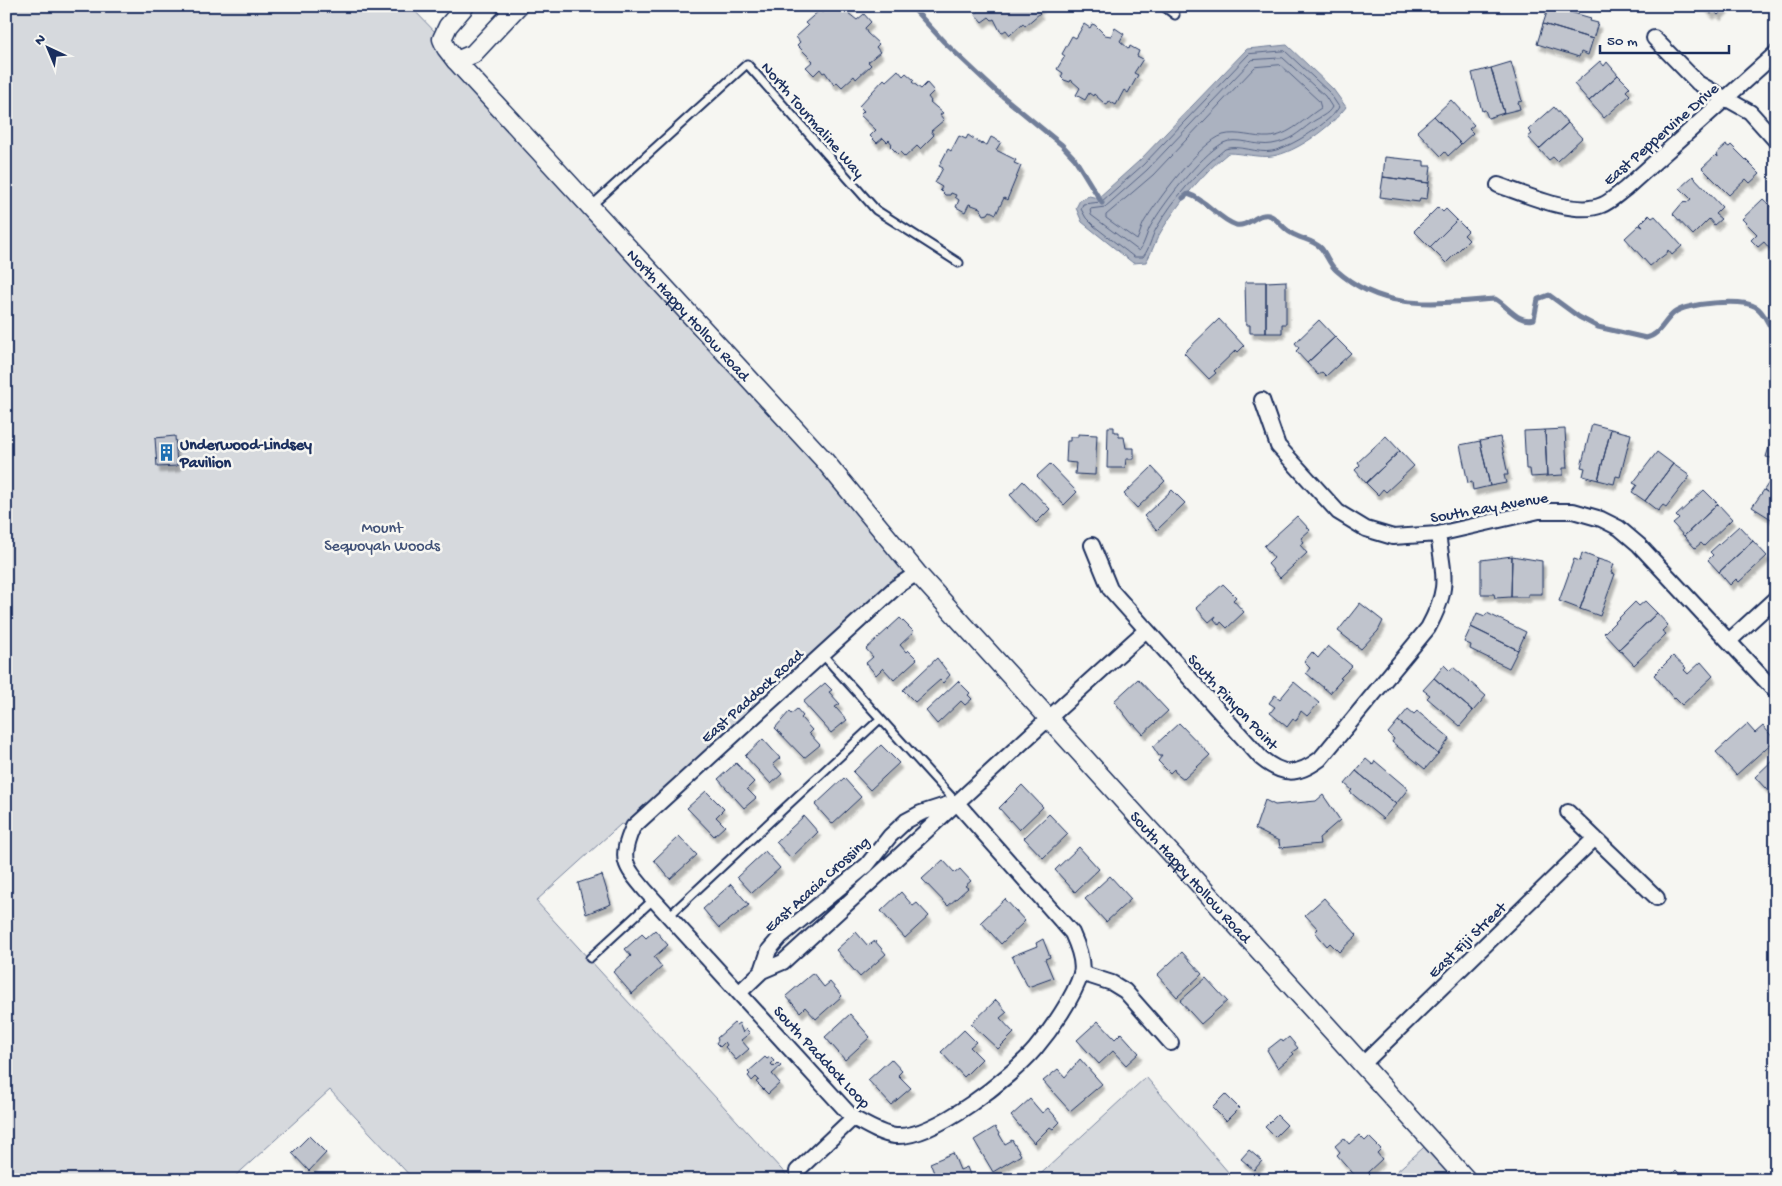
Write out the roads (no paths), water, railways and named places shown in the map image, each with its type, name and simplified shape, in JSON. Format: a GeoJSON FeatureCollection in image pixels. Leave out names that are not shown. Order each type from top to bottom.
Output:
{"type":"FeatureCollection","features":[{"type":"Feature","properties":{"kind":"street","name":"North Happy Hollow Road"},"geometry":{"type":"LineString","coordinates":[[464,6],[448,26],[442,39],[456,61],[472,75],[590,207],[824,460],[917,573]]}},
{"type":"Feature","properties":{"kind":"street"},"geometry":{"type":"LineString","coordinates":[[456,61],[473,54],[508,9]]}},
{"type":"Feature","properties":{"kind":"street"},"geometry":{"type":"LineString","coordinates":[[1654,38],[1698,83],[1750,112],[1776,140]]}},
{"type":"Feature","properties":{"kind":"street","name":"East Peppervine Drive"},"geometry":{"type":"LineString","coordinates":[[1498,184],[1537,198],[1581,209],[1602,205],[1625,190],[1776,53]]}},
{"type":"Feature","properties":{"kind":"street","name":"South Ray Avenue"},"geometry":{"type":"LineString","coordinates":[[1262,400],[1278,446],[1338,512],[1366,529],[1393,537],[1438,534],[1540,512],[1573,511],[1600,519],[1619,528],[1639,545],[1776,692]]}},
{"type":"Feature","properties":{"kind":"street","name":"South Pinyon Point"},"geometry":{"type":"LineString","coordinates":[[1092,545],[1110,589],[1145,631],[1261,758],[1274,769],[1290,772],[1306,769],[1320,759],[1432,621],[1440,606],[1445,585],[1438,534]]}},
{"type":"Feature","properties":{"kind":"street","name":"East Paddock Road"},"geometry":{"type":"LineString","coordinates":[[626,855],[627,842],[633,826],[896,587],[917,573]]}},
{"type":"Feature","properties":{"kind":"street","name":"South Happy Hollow Road"},"geometry":{"type":"LineString","coordinates":[[917,573],[1467,1180]]}},
{"type":"Feature","properties":{"kind":"street"},"geometry":{"type":"LineString","coordinates":[[1729,641],[1776,598]]}},
{"type":"Feature","properties":{"kind":"street","name":"East Acacia Crossing"},"geometry":{"type":"LineString","coordinates":[[740,992],[762,971],[783,962],[930,829],[956,802],[1048,717],[1145,631]]}},
{"type":"Feature","properties":{"kind":"street"},"geometry":{"type":"LineString","coordinates":[[956,802],[1072,933],[1078,949],[1082,973],[1112,982],[1125,991],[1171,1043]]}},
{"type":"Feature","properties":{"kind":"street","name":"East Acacia Crossing"},"geometry":{"type":"LineString","coordinates":[[762,971],[770,950],[781,936],[799,918],[867,865],[890,836],[906,821],[921,813],[956,802]]}},
{"type":"Feature","properties":{"kind":"street"},"geometry":{"type":"LineString","coordinates":[[1568,812],[1657,898]]}},
{"type":"Feature","properties":{"kind":"street","name":"East Fiji Street"},"geometry":{"type":"LineString","coordinates":[[1362,1065],[1595,838]]}},
{"type":"Feature","properties":{"kind":"street","name":"South Paddock Loop"},"geometry":{"type":"LineString","coordinates":[[626,855],[626,867],[853,1118],[875,1130],[896,1136],[921,1131],[946,1120],[986,1093],[1035,1049],[1065,1007],[1082,973]]}},
{"type":"Feature","properties":{"kind":"street"},"geometry":{"type":"LineString","coordinates":[[797,1171],[853,1118]]}},
{"type":"Feature","properties":{"kind":"lane"},"geometry":{"type":"LineString","coordinates":[[1163,6],[1175,15]]}},
{"type":"Feature","properties":{"kind":"lane","name":"North Tourmaline Way"},"geometry":{"type":"LineString","coordinates":[[590,207],[747,64],[876,210],[959,263]]}},
{"type":"Feature","properties":{"kind":"lane"},"geometry":{"type":"LineString","coordinates":[[822,654],[956,802]]}},
{"type":"Feature","properties":{"kind":"lane"},"geometry":{"type":"LineString","coordinates":[[669,916],[880,719]]}},
{"type":"Feature","properties":{"kind":"lane"},"geometry":{"type":"LineString","coordinates":[[590,958],[654,899]]}},
{"type":"Feature","properties":{"kind":"water"},"geometry":{"type":"Polygon","coordinates":[[[1287,45],[1333,89],[1346,107],[1323,130],[1292,150],[1281,154],[1262,156],[1228,153],[1200,179],[1184,198],[1160,234],[1146,262],[1133,263],[1082,222],[1076,208],[1080,200],[1089,196],[1098,198],[1139,161],[1247,49],[1287,45]]]}},
{"type":"Feature","properties":{"kind":"waterway"},"geometry":{"type":"LineString","coordinates":[[911,6],[944,42],[995,90],[1062,145],[1075,159],[1102,203]]}},
{"type":"Feature","properties":{"kind":"waterway"},"geometry":{"type":"LineString","coordinates":[[1183,198],[1188,194],[1195,197],[1236,225],[1245,224],[1262,215],[1271,216],[1291,233],[1318,245],[1334,268],[1354,284],[1392,299],[1431,303],[1495,299],[1513,314],[1528,320],[1534,319],[1538,299],[1549,295],[1579,317],[1598,327],[1646,338],[1655,334],[1674,313],[1680,310],[1702,304],[1739,303],[1756,307],[1776,334]]}},
{"type":"Feature","properties":{"kind":"place","name":"Underwood-Lindsey Pavilion"},"geometry":{"type":"Point","coordinates":[166,452]}},
{"type":"Feature","properties":{"kind":"park label","name":"Mount Sequoyah Woods"},"geometry":{"type":"Point","coordinates":[382,535]}}]}
